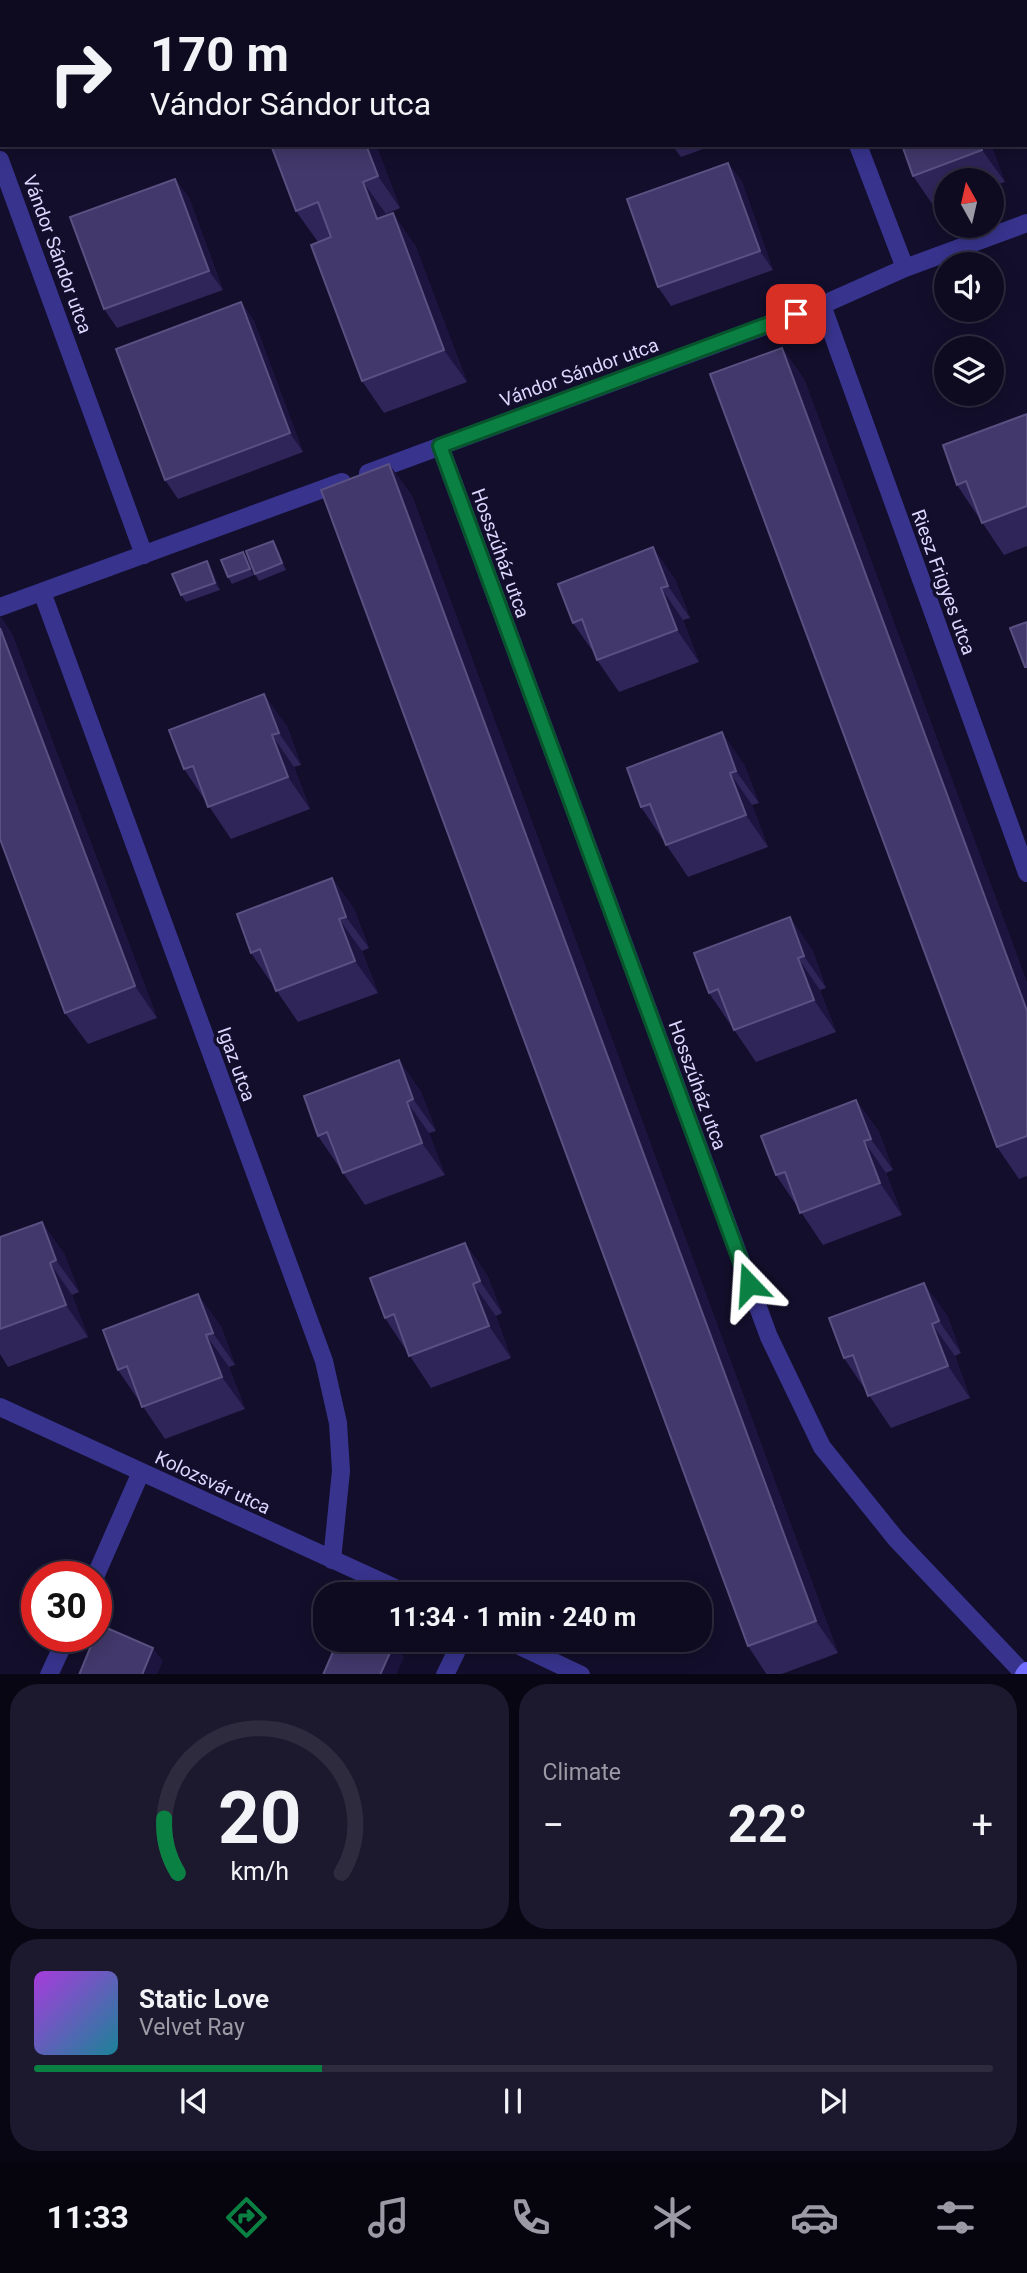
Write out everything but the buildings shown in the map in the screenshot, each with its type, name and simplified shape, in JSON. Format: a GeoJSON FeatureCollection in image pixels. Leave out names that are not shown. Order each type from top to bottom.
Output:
{"type":"FeatureCollection","features":[{"type":"Feature","properties":{"kind":"street"},"geometry":{"type":"LineString","coordinates":[[859,147],[905,268]]}},
{"type":"Feature","properties":{"kind":"street","name":"Vándor Sándor utca"},"geometry":{"type":"LineString","coordinates":[[2,162],[144,555]]}},
{"type":"Feature","properties":{"kind":"street","name":"Vándor Sándor utca"},"geometry":{"type":"LineString","coordinates":[[0,607],[822,305],[905,268],[1027,223]]}},
{"type":"Feature","properties":{"kind":"street","name":"Riesz Frigyes utca"},"geometry":{"type":"LineString","coordinates":[[822,305],[1027,873]]}},
{"type":"Feature","properties":{"kind":"street","name":"Hosszúház utca"},"geometry":{"type":"LineString","coordinates":[[440,446],[774,1349],[822,1447],[896,1539],[1025,1673]]}},
{"type":"Feature","properties":{"kind":"street","name":"Igaz utca"},"geometry":{"type":"LineString","coordinates":[[42,592],[324,1361],[338,1423],[341,1472],[332,1560]]}},
{"type":"Feature","properties":{"kind":"street","name":"Kolozsvár utca"},"geometry":{"type":"LineString","coordinates":[[0,1407],[381,1582]]}},
{"type":"Feature","properties":{"kind":"street"},"geometry":{"type":"LineString","coordinates":[[102,1561],[141,1472]]}},
{"type":"Feature","properties":{"kind":"street"},"geometry":{"type":"LineString","coordinates":[[49,1674],[60,1652]]}},
{"type":"Feature","properties":{"kind":"street"},"geometry":{"type":"LineString","coordinates":[[445,1674],[456,1652]]}},
{"type":"Feature","properties":{"kind":"street"},"geometry":{"type":"LineString","coordinates":[[532,1652],[579,1674]]}},
{"type":"Feature","properties":{"kind":"route"},"geometry":{"type":"LineString","coordinates":[[749,1284],[440,446],[796,314]]}}]}
